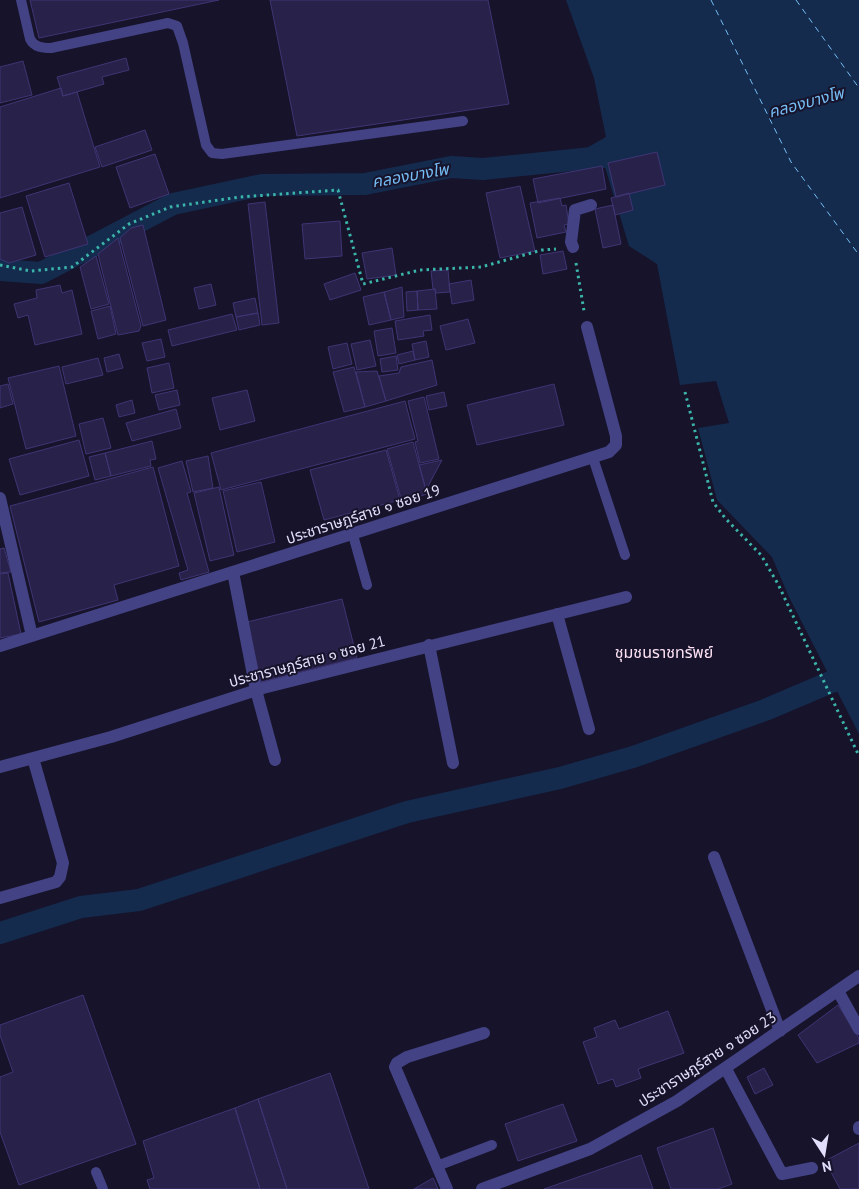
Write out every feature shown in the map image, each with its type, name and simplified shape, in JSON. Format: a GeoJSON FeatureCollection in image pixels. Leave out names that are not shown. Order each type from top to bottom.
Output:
{"type":"FeatureCollection","features":[{"type":"Feature","properties":{"kind":"street"},"geometry":{"type":"LineString","coordinates":[[573,247],[571,242],[574,210],[591,206]]}},
{"type":"Feature","properties":{"kind":"street","name":"ประชาราษฎร์สาย ๑ ซอย 19"},"geometry":{"type":"LineString","coordinates":[[0,646],[354,535],[609,452],[616,445],[616,436],[587,327]]}},
{"type":"Feature","properties":{"kind":"street"},"geometry":{"type":"LineString","coordinates":[[0,498],[32,636]]}},
{"type":"Feature","properties":{"kind":"street"},"geometry":{"type":"LineString","coordinates":[[233,572],[256,690],[275,760]]}},
{"type":"Feature","properties":{"kind":"street","name":"ประชาราษฎร์สาย ๑ ซอย 21"},"geometry":{"type":"LineString","coordinates":[[0,767],[111,737],[256,690],[626,597]]}},
{"type":"Feature","properties":{"kind":"street"},"geometry":{"type":"LineString","coordinates":[[557,614],[589,729]]}},
{"type":"Feature","properties":{"kind":"street"},"geometry":{"type":"LineString","coordinates":[[429,645],[453,763]]}},
{"type":"Feature","properties":{"kind":"street"},"geometry":{"type":"LineString","coordinates":[[0,898],[56,882],[62,870],[60,853],[33,758]]}},
{"type":"Feature","properties":{"kind":"street"},"geometry":{"type":"LineString","coordinates":[[714,857],[780,1031]]}},
{"type":"Feature","properties":{"kind":"street","name":"ประชาราษฎร์สาย ๑ ซอย 23"},"geometry":{"type":"LineString","coordinates":[[482,1189],[590,1149],[677,1101],[859,976]]}},
{"type":"Feature","properties":{"kind":"street"},"geometry":{"type":"LineString","coordinates":[[838,991],[859,1029]]}},
{"type":"Feature","properties":{"kind":"street"},"geometry":{"type":"LineString","coordinates":[[447,1189],[395,1067],[407,1057],[484,1033]]}},
{"type":"Feature","properties":{"kind":"street"},"geometry":{"type":"LineString","coordinates":[[726,1069],[782,1174],[812,1168]]}},
{"type":"Feature","properties":{"kind":"lane"},"geometry":{"type":"LineString","coordinates":[[21,0],[30,39],[32,43],[40,47],[51,48],[168,23],[177,26],[206,145],[208,150],[215,154],[463,121]]}},
{"type":"Feature","properties":{"kind":"lane"},"geometry":{"type":"LineString","coordinates":[[593,458],[625,555]]}},
{"type":"Feature","properties":{"kind":"lane"},"geometry":{"type":"LineString","coordinates":[[354,535],[367,586]]}},
{"type":"Feature","properties":{"kind":"lane"},"geometry":{"type":"LineString","coordinates":[[437,1166],[492,1145]]}},
{"type":"Feature","properties":{"kind":"lane"},"geometry":{"type":"LineString","coordinates":[[96,1172],[103,1189]]}},
{"type":"Feature","properties":{"kind":"path"},"geometry":{"type":"LineString","coordinates":[[0,265],[31,271],[72,267],[129,224],[170,208],[240,197],[338,190],[363,284],[420,270],[481,267],[542,250],[573,247],[587,327]]}},
{"type":"Feature","properties":{"kind":"path"},"geometry":{"type":"LineString","coordinates":[[685,392],[712,502],[761,555],[778,584],[859,756]]}},
{"type":"Feature","properties":{"kind":"water"},"geometry":{"type":"Polygon","coordinates":[[[566,0],[859,0],[859,734],[789,597],[772,557],[717,500],[698,428],[729,423],[716,381],[680,385],[657,264],[629,246],[602,157],[583,150],[606,137],[594,78],[566,0]]]}},
{"type":"Feature","properties":{"kind":"building"},"geometry":{"type":"Polygon","coordinates":[[[30,0],[219,0],[39,38],[30,0]]]}},
{"type":"Feature","properties":{"kind":"building"},"geometry":{"type":"Polygon","coordinates":[[[270,0],[488,0],[509,104],[297,136],[270,0]]]}},
{"type":"Feature","properties":{"kind":"building"},"geometry":{"type":"Polygon","coordinates":[[[126,58],[129,70],[102,77],[104,84],[63,96],[57,77],[126,58]]]}},
{"type":"Feature","properties":{"kind":"building"},"geometry":{"type":"Polygon","coordinates":[[[23,61],[32,95],[0,103],[0,67],[23,61]]]}},
{"type":"Feature","properties":{"kind":"building"},"geometry":{"type":"Polygon","coordinates":[[[61,88],[63,96],[77,92],[100,167],[0,198],[0,107],[61,88]]]}},
{"type":"Feature","properties":{"kind":"building"},"geometry":{"type":"Polygon","coordinates":[[[145,130],[152,150],[102,167],[95,147],[145,130]]]}},
{"type":"Feature","properties":{"kind":"building"},"geometry":{"type":"Polygon","coordinates":[[[657,152],[665,185],[616,197],[608,163],[657,152]]]}},
{"type":"Feature","properties":{"kind":"building"},"geometry":{"type":"Polygon","coordinates":[[[155,154],[169,194],[130,208],[116,167],[155,154]]]}},
{"type":"Feature","properties":{"kind":"building"},"geometry":{"type":"Polygon","coordinates":[[[602,166],[606,189],[538,203],[533,179],[602,166]]]}},
{"type":"Feature","properties":{"kind":"building"},"geometry":{"type":"Polygon","coordinates":[[[69,183],[88,244],[45,257],[26,196],[69,183]]]}},
{"type":"Feature","properties":{"kind":"building"},"geometry":{"type":"Polygon","coordinates":[[[520,186],[535,251],[500,258],[486,193],[520,186]]]}},
{"type":"Feature","properties":{"kind":"building"},"geometry":{"type":"Polygon","coordinates":[[[629,193],[633,210],[615,215],[611,198],[629,193]]]}},
{"type":"Feature","properties":{"kind":"building"},"geometry":{"type":"Polygon","coordinates":[[[560,198],[562,206],[566,205],[569,224],[564,225],[566,232],[537,238],[530,203],[560,198]]]}},
{"type":"Feature","properties":{"kind":"building"},"geometry":{"type":"Polygon","coordinates":[[[265,202],[279,323],[262,325],[248,204],[265,202]]]}},
{"type":"Feature","properties":{"kind":"building"},"geometry":{"type":"Polygon","coordinates":[[[613,205],[621,244],[603,248],[595,209],[613,205]]]}},
{"type":"Feature","properties":{"kind":"building"},"geometry":{"type":"Polygon","coordinates":[[[22,207],[36,255],[9,263],[0,259],[0,213],[22,207]]]}},
{"type":"Feature","properties":{"kind":"building"},"geometry":{"type":"Polygon","coordinates":[[[340,221],[342,256],[305,259],[302,224],[340,221]]]}},
{"type":"Feature","properties":{"kind":"building"},"geometry":{"type":"Polygon","coordinates":[[[143,225],[166,320],[143,326],[120,238],[131,228],[143,225]]]}},
{"type":"Feature","properties":{"kind":"building"},"geometry":{"type":"Polygon","coordinates":[[[118,238],[141,326],[139,331],[118,335],[98,254],[118,238]]]}},
{"type":"Feature","properties":{"kind":"building"},"geometry":{"type":"Polygon","coordinates":[[[392,248],[396,275],[367,279],[362,253],[392,248]]]}},
{"type":"Feature","properties":{"kind":"building"},"geometry":{"type":"Polygon","coordinates":[[[563,251],[567,269],[543,274],[540,255],[563,251]]]}},
{"type":"Feature","properties":{"kind":"building"},"geometry":{"type":"Polygon","coordinates":[[[96,256],[109,304],[91,309],[80,267],[96,256]]]}},
{"type":"Feature","properties":{"kind":"building"},"geometry":{"type":"Polygon","coordinates":[[[448,270],[450,292],[436,293],[435,289],[433,289],[431,271],[448,270]]]}},
{"type":"Feature","properties":{"kind":"building"},"geometry":{"type":"Polygon","coordinates":[[[355,273],[361,290],[330,300],[324,284],[355,273]]]}},
{"type":"Feature","properties":{"kind":"building"},"geometry":{"type":"Polygon","coordinates":[[[471,280],[474,300],[452,304],[449,284],[471,280]]]}},
{"type":"Feature","properties":{"kind":"building"},"geometry":{"type":"Polygon","coordinates":[[[211,284],[216,305],[199,309],[194,288],[211,284]]]}},
{"type":"Feature","properties":{"kind":"building"},"geometry":{"type":"Polygon","coordinates":[[[60,285],[62,293],[72,290],[82,334],[35,345],[28,315],[18,318],[14,304],[37,298],[36,290],[60,285]]]}},
{"type":"Feature","properties":{"kind":"building"},"geometry":{"type":"Polygon","coordinates":[[[402,287],[404,317],[391,320],[384,292],[402,287]]]}},
{"type":"Feature","properties":{"kind":"building"},"geometry":{"type":"Polygon","coordinates":[[[435,289],[437,309],[418,310],[417,291],[435,289]]]}},
{"type":"Feature","properties":{"kind":"building"},"geometry":{"type":"Polygon","coordinates":[[[417,291],[418,310],[407,311],[406,292],[417,291]]]}},
{"type":"Feature","properties":{"kind":"building"},"geometry":{"type":"Polygon","coordinates":[[[384,292],[391,320],[369,325],[363,297],[384,292]]]}},
{"type":"Feature","properties":{"kind":"building"},"geometry":{"type":"Polygon","coordinates":[[[255,298],[258,313],[236,317],[233,303],[255,298]]]}},
{"type":"Feature","properties":{"kind":"building"},"geometry":{"type":"Polygon","coordinates":[[[110,306],[116,334],[98,339],[91,311],[110,306]]]}},
{"type":"Feature","properties":{"kind":"building"},"geometry":{"type":"Polygon","coordinates":[[[258,313],[260,325],[239,330],[236,317],[258,313]]]}},
{"type":"Feature","properties":{"kind":"building"},"geometry":{"type":"Polygon","coordinates":[[[232,314],[237,330],[172,346],[168,330],[232,314]]]}},
{"type":"Feature","properties":{"kind":"building"},"geometry":{"type":"Polygon","coordinates":[[[430,315],[432,330],[423,331],[424,336],[398,340],[395,321],[430,315]]]}},
{"type":"Feature","properties":{"kind":"building"},"geometry":{"type":"Polygon","coordinates":[[[468,319],[475,343],[446,350],[440,326],[468,319]]]}},
{"type":"Feature","properties":{"kind":"building"},"geometry":{"type":"Polygon","coordinates":[[[392,328],[396,353],[378,356],[374,331],[392,328]]]}},
{"type":"Feature","properties":{"kind":"building"},"geometry":{"type":"Polygon","coordinates":[[[161,339],[165,357],[147,361],[142,343],[161,339]]]}},
{"type":"Feature","properties":{"kind":"building"},"geometry":{"type":"Polygon","coordinates":[[[370,340],[376,366],[357,370],[351,344],[370,340]]]}},
{"type":"Feature","properties":{"kind":"building"},"geometry":{"type":"Polygon","coordinates":[[[426,341],[429,357],[415,360],[412,344],[426,341]]]}},
{"type":"Feature","properties":{"kind":"building"},"geometry":{"type":"Polygon","coordinates":[[[347,343],[352,364],[333,369],[328,347],[347,343]]]}},
{"type":"Feature","properties":{"kind":"building"},"geometry":{"type":"Polygon","coordinates":[[[413,351],[415,360],[399,364],[397,355],[413,351]]]}},
{"type":"Feature","properties":{"kind":"building"},"geometry":{"type":"Polygon","coordinates":[[[119,354],[123,368],[107,372],[104,358],[119,354]]]}},
{"type":"Feature","properties":{"kind":"building"},"geometry":{"type":"Polygon","coordinates":[[[396,356],[398,370],[382,372],[380,359],[396,356]]]}},
{"type":"Feature","properties":{"kind":"building"},"geometry":{"type":"Polygon","coordinates":[[[98,358],[103,375],[66,384],[62,367],[98,358]]]}},
{"type":"Feature","properties":{"kind":"building"},"geometry":{"type":"Polygon","coordinates":[[[432,360],[437,385],[386,401],[379,376],[399,373],[401,367],[432,360]]]}},
{"type":"Feature","properties":{"kind":"building"},"geometry":{"type":"Polygon","coordinates":[[[169,363],[174,388],[152,393],[147,368],[169,363]]]}},
{"type":"Feature","properties":{"kind":"building"},"geometry":{"type":"Polygon","coordinates":[[[59,366],[76,436],[26,449],[8,378],[59,366]]]}},
{"type":"Feature","properties":{"kind":"building"},"geometry":{"type":"Polygon","coordinates":[[[354,367],[365,407],[344,412],[333,372],[354,367]]]}},
{"type":"Feature","properties":{"kind":"building"},"geometry":{"type":"Polygon","coordinates":[[[377,371],[386,401],[365,407],[356,372],[377,371]]]}},
{"type":"Feature","properties":{"kind":"building"},"geometry":{"type":"Polygon","coordinates":[[[8,384],[13,404],[0,408],[0,386],[8,384]]]}},
{"type":"Feature","properties":{"kind":"building"},"geometry":{"type":"Polygon","coordinates":[[[554,384],[564,425],[477,445],[467,405],[554,384]]]}},
{"type":"Feature","properties":{"kind":"building"},"geometry":{"type":"Polygon","coordinates":[[[177,390],[180,405],[159,410],[155,395],[177,390]]]}},
{"type":"Feature","properties":{"kind":"building"},"geometry":{"type":"Polygon","coordinates":[[[247,390],[255,421],[220,430],[212,398],[247,390]]]}},
{"type":"Feature","properties":{"kind":"building"},"geometry":{"type":"Polygon","coordinates":[[[444,392],[447,406],[429,410],[426,396],[444,392]]]}},
{"type":"Feature","properties":{"kind":"building"},"geometry":{"type":"Polygon","coordinates":[[[424,397],[439,459],[420,463],[415,442],[418,441],[408,401],[424,397]]]}},
{"type":"Feature","properties":{"kind":"building"},"geometry":{"type":"Polygon","coordinates":[[[132,400],[135,413],[119,417],[116,405],[132,400]]]}},
{"type":"Feature","properties":{"kind":"building"},"geometry":{"type":"Polygon","coordinates":[[[405,401],[415,439],[221,490],[211,453],[405,401]]]}},
{"type":"Feature","properties":{"kind":"building"},"geometry":{"type":"Polygon","coordinates":[[[176,409],[181,428],[132,441],[126,423],[176,409]]]}},
{"type":"Feature","properties":{"kind":"building"},"geometry":{"type":"Polygon","coordinates":[[[103,418],[111,448],[86,454],[79,424],[103,418]]]}},
{"type":"Feature","properties":{"kind":"building"},"geometry":{"type":"Polygon","coordinates":[[[79,440],[89,476],[20,495],[9,459],[79,440]]]}},
{"type":"Feature","properties":{"kind":"building"},"geometry":{"type":"Polygon","coordinates":[[[152,441],[156,459],[150,460],[151,466],[111,476],[105,453],[152,441]]]}},
{"type":"Feature","properties":{"kind":"building"},"geometry":{"type":"Polygon","coordinates":[[[413,442],[427,494],[402,502],[387,449],[413,442]]]}},
{"type":"Feature","properties":{"kind":"building"},"geometry":{"type":"Polygon","coordinates":[[[386,450],[400,500],[324,520],[310,470],[386,450]]]}},
{"type":"Feature","properties":{"kind":"building"},"geometry":{"type":"Polygon","coordinates":[[[105,453],[111,476],[95,480],[89,457],[105,453]]]}},
{"type":"Feature","properties":{"kind":"building"},"geometry":{"type":"Polygon","coordinates":[[[208,456],[213,488],[193,492],[186,461],[208,456]]]}},
{"type":"Feature","properties":{"kind":"building"},"geometry":{"type":"Polygon","coordinates":[[[442,460],[426,490],[419,465],[442,460]]]}},
{"type":"Feature","properties":{"kind":"building"},"geometry":{"type":"Polygon","coordinates":[[[182,461],[191,492],[187,493],[209,572],[181,580],[179,573],[188,570],[158,468],[182,461]]]}},
{"type":"Feature","properties":{"kind":"building"},"geometry":{"type":"Polygon","coordinates":[[[153,467],[179,566],[114,585],[118,600],[39,622],[10,506],[153,467]]]}},
{"type":"Feature","properties":{"kind":"building"},"geometry":{"type":"Polygon","coordinates":[[[261,482],[275,542],[237,552],[223,491],[261,482]]]}},
{"type":"Feature","properties":{"kind":"building"},"geometry":{"type":"Polygon","coordinates":[[[219,487],[234,555],[210,561],[194,493],[219,487]]]}},
{"type":"Feature","properties":{"kind":"building"},"geometry":{"type":"Polygon","coordinates":[[[4,548],[11,572],[0,573],[0,549],[4,548]]]}},
{"type":"Feature","properties":{"kind":"building"},"geometry":{"type":"Polygon","coordinates":[[[8,573],[21,634],[0,638],[0,574],[8,573]]]}},
{"type":"Feature","properties":{"kind":"building"},"geometry":{"type":"Polygon","coordinates":[[[342,599],[357,658],[261,682],[247,622],[342,599]]]}},
{"type":"Feature","properties":{"kind":"building"},"geometry":{"type":"Polygon","coordinates":[[[83,995],[136,1144],[19,1185],[0,1132],[0,1077],[13,1072],[0,1035],[0,1025],[83,995]]]}},
{"type":"Feature","properties":{"kind":"building"},"geometry":{"type":"Polygon","coordinates":[[[838,1005],[859,1038],[859,1043],[817,1063],[798,1035],[838,1005]]]}},
{"type":"Feature","properties":{"kind":"building"},"geometry":{"type":"Polygon","coordinates":[[[668,1011],[684,1053],[638,1069],[641,1078],[616,1087],[613,1079],[598,1084],[583,1042],[597,1037],[594,1028],[615,1020],[619,1029],[668,1011]]]}},
{"type":"Feature","properties":{"kind":"building"},"geometry":{"type":"Polygon","coordinates":[[[764,1068],[773,1085],[755,1094],[747,1077],[764,1068]]]}},
{"type":"Feature","properties":{"kind":"building"},"geometry":{"type":"Polygon","coordinates":[[[330,1073],[369,1189],[287,1189],[258,1099],[330,1073]]]}},
{"type":"Feature","properties":{"kind":"building"},"geometry":{"type":"Polygon","coordinates":[[[258,1099],[287,1189],[260,1189],[235,1108],[258,1099]]]}},
{"type":"Feature","properties":{"kind":"building"},"geometry":{"type":"Polygon","coordinates":[[[563,1104],[577,1141],[518,1161],[505,1124],[563,1104]]]}},
{"type":"Feature","properties":{"kind":"building"},"geometry":{"type":"Polygon","coordinates":[[[235,1108],[260,1189],[150,1189],[147,1180],[154,1178],[143,1141],[235,1108]]]}},
{"type":"Feature","properties":{"kind":"building"},"geometry":{"type":"Polygon","coordinates":[[[713,1128],[732,1184],[718,1189],[671,1189],[657,1148],[713,1128]]]}},
{"type":"Feature","properties":{"kind":"building"},"geometry":{"type":"Polygon","coordinates":[[[859,1143],[859,1189],[840,1189],[825,1161],[859,1143]]]}},
{"type":"Feature","properties":{"kind":"building"},"geometry":{"type":"Polygon","coordinates":[[[641,1155],[653,1189],[544,1189],[641,1155]]]}},
{"type":"Feature","properties":{"kind":"building"},"geometry":{"type":"Polygon","coordinates":[[[433,1178],[438,1189],[414,1189],[433,1178]]]}},
{"type":"Feature","properties":{"kind":"waterway","name":"คลองบางโพ"},"geometry":{"type":"LineString","coordinates":[[0,270],[41,273],[173,204],[262,185],[365,184],[451,167],[483,169],[602,157],[632,149]]}},
{"type":"Feature","properties":{"kind":"waterway"},"geometry":{"type":"LineString","coordinates":[[0,933],[81,907],[139,900],[407,812],[560,778],[633,757],[765,710],[831,682],[859,675]]}},
{"type":"Feature","properties":{"kind":"ferry route"},"geometry":{"type":"LineString","coordinates":[[711,0],[791,162],[859,255]]}},
{"type":"Feature","properties":{"kind":"ferry route"},"geometry":{"type":"LineString","coordinates":[[796,0],[859,88]]}},
{"type":"Feature","properties":{"kind":"district","name":"ชุมชนราชทรัพย์"},"geometry":{"type":"Point","coordinates":[664,652]}}]}
